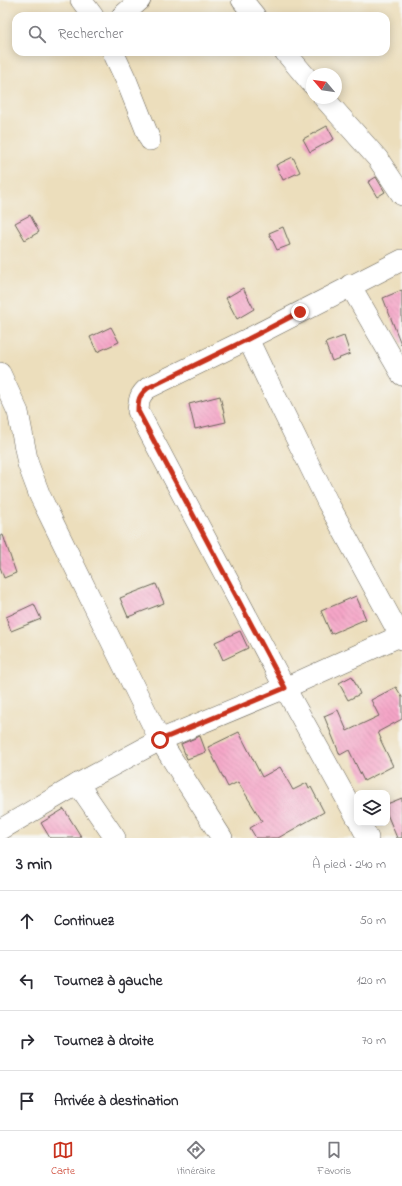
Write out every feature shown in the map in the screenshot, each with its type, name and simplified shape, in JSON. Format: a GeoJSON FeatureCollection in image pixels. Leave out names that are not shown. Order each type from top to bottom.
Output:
{"type":"FeatureCollection","features":[{"type":"Feature","properties":{"kind":"street"},"geometry":{"type":"LineString","coordinates":[[81,0],[90,12]]}},
{"type":"Feature","properties":{"kind":"street"},"geometry":{"type":"LineString","coordinates":[[126,12],[140,0]]}},
{"type":"Feature","properties":{"kind":"street"},"geometry":{"type":"LineString","coordinates":[[242,0],[252,12]]}},
{"type":"Feature","properties":{"kind":"street"},"geometry":{"type":"LineString","coordinates":[[116,56],[150,140]]}},
{"type":"Feature","properties":{"kind":"street"},"geometry":{"type":"LineString","coordinates":[[288,56],[306,77]]}},
{"type":"Feature","properties":{"kind":"street"},"geometry":{"type":"LineString","coordinates":[[329,104],[378,159],[402,195]]}},
{"type":"Feature","properties":{"kind":"street"},"geometry":{"type":"LineString","coordinates":[[354,813],[285,688],[138,411],[138,401],[140,394],[148,388],[248,339],[402,260]]}},
{"type":"Feature","properties":{"kind":"street"},"geometry":{"type":"LineString","coordinates":[[350,286],[402,375]]}},
{"type":"Feature","properties":{"kind":"street"},"geometry":{"type":"LineString","coordinates":[[9,831],[78,784],[160,740],[285,688],[401,637],[328,503],[248,339]]}},
{"type":"Feature","properties":{"kind":"street"},"geometry":{"type":"LineString","coordinates":[[0,373],[18,412],[28,464],[40,496],[160,740],[222,838]]}},
{"type":"Feature","properties":{"kind":"street"},"geometry":{"type":"LineString","coordinates":[[78,784],[115,838]]}},
{"type":"Feature","properties":{"kind":"street"},"geometry":{"type":"LineString","coordinates":[[362,826],[368,838]]}},
{"type":"Feature","properties":{"kind":"building"},"geometry":{"type":"Polygon","coordinates":[[[327,126],[334,139],[310,152],[303,139],[327,126]]]}},
{"type":"Feature","properties":{"kind":"building"},"geometry":{"type":"Polygon","coordinates":[[[293,157],[300,172],[283,180],[276,165],[293,157]]]}},
{"type":"Feature","properties":{"kind":"building"},"geometry":{"type":"Polygon","coordinates":[[[376,177],[385,192],[377,197],[368,182],[376,177]]]}},
{"type":"Feature","properties":{"kind":"building"},"geometry":{"type":"Polygon","coordinates":[[[30,215],[39,232],[25,240],[15,223],[30,215]]]}},
{"type":"Feature","properties":{"kind":"building"},"geometry":{"type":"Polygon","coordinates":[[[283,227],[290,245],[277,250],[269,233],[283,227]]]}},
{"type":"Feature","properties":{"kind":"building"},"geometry":{"type":"Polygon","coordinates":[[[243,288],[254,309],[237,319],[226,298],[243,288]]]}},
{"type":"Feature","properties":{"kind":"building"},"geometry":{"type":"Polygon","coordinates":[[[402,290],[402,344],[401,344],[383,298],[402,290]]]}},
{"type":"Feature","properties":{"kind":"building"},"geometry":{"type":"Polygon","coordinates":[[[111,327],[119,342],[97,352],[90,337],[111,327]]]}},
{"type":"Feature","properties":{"kind":"building"},"geometry":{"type":"Polygon","coordinates":[[[344,336],[350,354],[332,361],[325,343],[344,336]]]}},
{"type":"Feature","properties":{"kind":"building"},"geometry":{"type":"Polygon","coordinates":[[[220,396],[226,422],[195,429],[189,404],[220,396]]]}},
{"type":"Feature","properties":{"kind":"building"},"geometry":{"type":"Polygon","coordinates":[[[3,535],[16,573],[4,578],[0,567],[0,536],[3,535]]]}},
{"type":"Feature","properties":{"kind":"building"},"geometry":{"type":"Polygon","coordinates":[[[156,584],[164,603],[128,617],[120,598],[156,584]]]}},
{"type":"Feature","properties":{"kind":"building"},"geometry":{"type":"Polygon","coordinates":[[[356,596],[366,619],[331,634],[321,611],[356,596]]]}},
{"type":"Feature","properties":{"kind":"building"},"geometry":{"type":"Polygon","coordinates":[[[34,604],[41,619],[11,631],[6,617],[34,604]]]}},
{"type":"Feature","properties":{"kind":"building"},"geometry":{"type":"Polygon","coordinates":[[[240,631],[248,648],[223,660],[215,642],[240,631]]]}},
{"type":"Feature","properties":{"kind":"building"},"geometry":{"type":"Polygon","coordinates":[[[352,676],[360,694],[348,700],[339,683],[352,676]]]}},
{"type":"Feature","properties":{"kind":"building"},"geometry":{"type":"Polygon","coordinates":[[[396,687],[402,697],[402,719],[378,732],[393,766],[364,781],[349,750],[340,755],[324,716],[338,710],[347,731],[379,716],[371,700],[396,687]]]}},
{"type":"Feature","properties":{"kind":"building"},"geometry":{"type":"Polygon","coordinates":[[[239,732],[262,777],[280,767],[293,790],[307,783],[309,788],[311,787],[324,812],[278,838],[256,838],[250,828],[262,821],[238,782],[228,787],[208,747],[239,732]]]}},
{"type":"Feature","properties":{"kind":"building"},"geometry":{"type":"Polygon","coordinates":[[[200,736],[206,752],[187,759],[181,744],[200,736]]]}},
{"type":"Feature","properties":{"kind":"building"},"geometry":{"type":"Polygon","coordinates":[[[402,798],[402,838],[397,838],[390,821],[390,803],[402,798]]]}},
{"type":"Feature","properties":{"kind":"building"},"geometry":{"type":"Polygon","coordinates":[[[64,809],[82,838],[50,838],[41,823],[64,809]]]}},
{"type":"Feature","properties":{"kind":"route"},"geometry":{"type":"LineString","coordinates":[[160,740],[285,688],[138,411],[140,394],[148,388],[300,312]]}}]}
